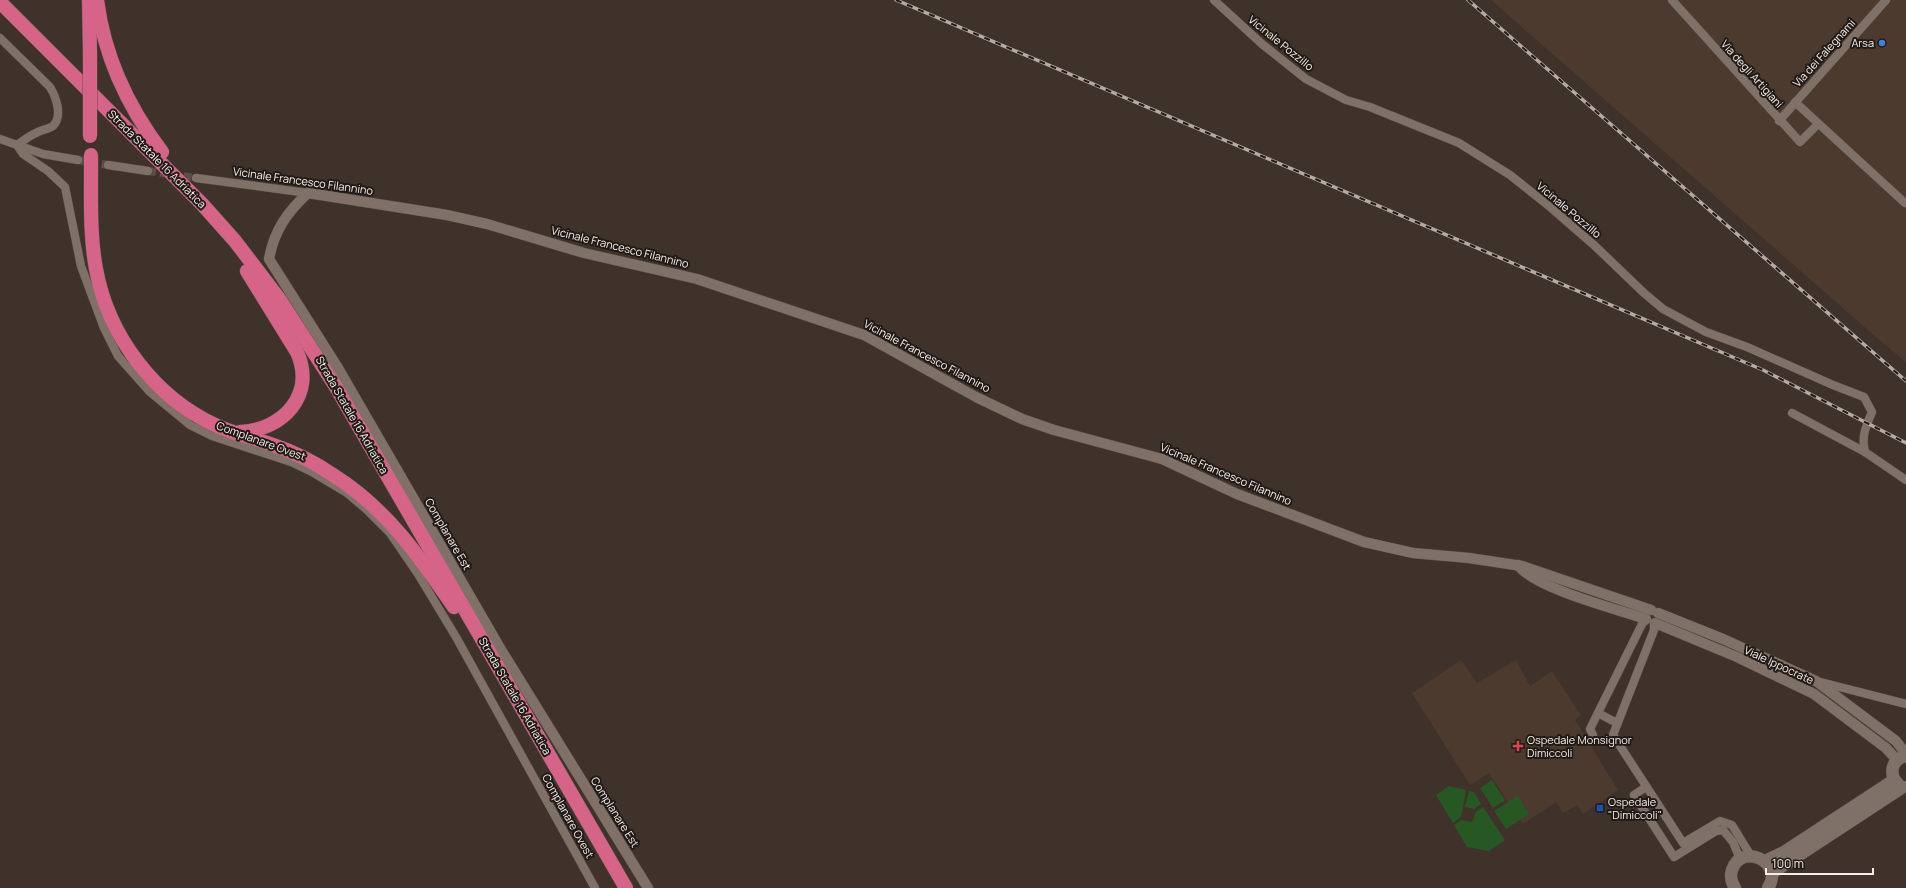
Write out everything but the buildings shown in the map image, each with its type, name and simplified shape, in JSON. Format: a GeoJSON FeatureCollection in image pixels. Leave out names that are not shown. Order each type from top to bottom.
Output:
{"type":"FeatureCollection","features":[{"type":"Feature","properties":{"kind":"highway"},"geometry":{"type":"LineString","coordinates":[[89,0],[90,136],[84,158],[91,171],[92,234],[96,269],[106,305],[122,339],[146,372],[170,396],[206,420],[234,432],[274,445],[298,455],[324,469],[357,492],[404,537],[454,608]]}},
{"type":"Feature","properties":{"kind":"highway"},"geometry":{"type":"LineString","coordinates":[[96,0],[105,42],[129,101],[158,148],[202,204]]}},
{"type":"Feature","properties":{"kind":"highway","name":"Strada Statale 16 Adriatica"},"geometry":{"type":"LineString","coordinates":[[0,2],[202,204],[254,265],[310,343],[591,837],[615,888]]}},
{"type":"Feature","properties":{"kind":"highway","name":"Strada Statale 16 Adriatica"},"geometry":{"type":"LineString","coordinates":[[0,14],[176,189],[210,226],[274,306],[303,350],[454,608],[591,837],[626,888]]}},
{"type":"Feature","properties":{"kind":"highway"},"geometry":{"type":"LineString","coordinates":[[234,432],[260,430],[282,418],[297,398],[302,378],[301,364],[297,352],[247,271]]}},
{"type":"Feature","properties":{"kind":"main road"},"geometry":{"type":"LineString","coordinates":[[1901,785],[1892,771],[1903,756]]}},
{"type":"Feature","properties":{"kind":"main road"},"geometry":{"type":"LineString","coordinates":[[1735,888],[1731,880],[1733,866],[1746,857],[1765,861],[1784,852],[1901,785]]}},
{"type":"Feature","properties":{"kind":"main road"},"geometry":{"type":"LineString","coordinates":[[1772,873],[1901,785]]}},
{"type":"Feature","properties":{"kind":"main road"},"geometry":{"type":"LineString","coordinates":[[1765,861],[1772,873],[1772,880],[1768,888]]}},
{"type":"Feature","properties":{"kind":"street","name":"Vicinale Pozzillo"},"geometry":{"type":"LineString","coordinates":[[1214,0],[1262,44],[1306,79],[1346,100],[1390,115],[1459,143],[1504,171],[1555,211],[1663,309],[1706,332],[1747,347],[1813,377],[1864,397],[1872,412],[1863,434],[1862,442],[1865,452]]}},
{"type":"Feature","properties":{"kind":"street","name":"Via degli Artigiani"},"geometry":{"type":"LineString","coordinates":[[1672,0],[1800,142],[1818,124]]}},
{"type":"Feature","properties":{"kind":"street","name":"Via dei Falegnami"},"geometry":{"type":"LineString","coordinates":[[1779,120],[1886,0]]}},
{"type":"Feature","properties":{"kind":"street"},"geometry":{"type":"LineString","coordinates":[[0,38],[50,87],[54,94],[58,108],[58,119],[53,126],[37,132],[17,145]]}},
{"type":"Feature","properties":{"kind":"street"},"geometry":{"type":"LineString","coordinates":[[1795,102],[1905,203]]}},
{"type":"Feature","properties":{"kind":"street"},"geometry":{"type":"LineString","coordinates":[[0,139],[43,154],[84,158]]}},
{"type":"Feature","properties":{"kind":"street","name":"Complanare Ovest"},"geometry":{"type":"LineString","coordinates":[[17,145],[24,154],[48,171],[65,188],[81,266],[104,328],[118,356],[150,392],[190,425],[212,436],[292,462],[312,472],[347,493],[366,509],[390,533],[418,574],[456,637],[595,888]]}},
{"type":"Feature","properties":{"kind":"street"},"geometry":{"type":"LineString","coordinates":[[108,165],[148,171]]}},
{"type":"Feature","properties":{"kind":"street","name":"Vicinale Francesco Filannino"},"geometry":{"type":"LineString","coordinates":[[196,178],[308,193],[447,215],[487,224],[584,252],[697,279],[864,335],[976,397],[1022,419],[1054,430],[1162,459],[1237,494],[1364,542],[1413,553],[1518,565]]}},
{"type":"Feature","properties":{"kind":"street","name":"Complanare Est"},"geometry":{"type":"LineString","coordinates":[[308,193],[288,214],[272,241],[269,260],[338,368],[500,648],[648,888]]}},
{"type":"Feature","properties":{"kind":"street"},"geometry":{"type":"LineString","coordinates":[[1792,413],[1865,452],[1906,480]]}},
{"type":"Feature","properties":{"kind":"street","name":"Viale Ippocrate"},"geometry":{"type":"LineString","coordinates":[[1518,565],[1528,567],[1651,618],[1814,694],[1886,748],[1903,756]]}},
{"type":"Feature","properties":{"kind":"street"},"geometry":{"type":"LineString","coordinates":[[1593,735],[1590,729],[1642,624],[1651,618],[1654,630],[1613,735],[1683,843],[1720,821],[1727,822],[1732,825],[1746,857]]}},
{"type":"Feature","properties":{"kind":"street","name":"Viale Ippocrate"},"geometry":{"type":"LineString","coordinates":[[1651,618],[1723,639],[1816,681],[1896,741],[1903,756]]}},
{"type":"Feature","properties":{"kind":"street"},"geometry":{"type":"LineString","coordinates":[[1816,681],[1865,695],[1906,704]]}},
{"type":"Feature","properties":{"kind":"street"},"geometry":{"type":"LineString","coordinates":[[1854,711],[1852,705],[1854,701],[1858,697],[1865,695]]}},
{"type":"Feature","properties":{"kind":"street"},"geometry":{"type":"LineString","coordinates":[[1598,714],[1613,721],[1618,721]]}},
{"type":"Feature","properties":{"kind":"street"},"geometry":{"type":"LineString","coordinates":[[1646,787],[1634,795],[1674,857],[1716,832],[1723,830],[1746,857]]}},
{"type":"Feature","properties":{"kind":"shaded area"},"geometry":{"type":"Polygon","coordinates":[[[1491,0],[1906,0],[1906,362],[1884,344],[1491,0]]]}},
{"type":"Feature","properties":{"kind":"shaded area","name":"Ospedale Monsignor Dimiccoli"},"geometry":{"type":"Polygon","coordinates":[[[1461,660],[1477,683],[1516,660],[1530,686],[1552,671],[1581,715],[1575,720],[1618,790],[1583,814],[1577,805],[1563,813],[1556,802],[1523,824],[1489,773],[1470,785],[1412,693],[1461,660]]]}},
{"type":"Feature","properties":{"kind":"green space"},"geometry":{"type":"Polygon","coordinates":[[[1492,780],[1505,800],[1493,808],[1480,788],[1492,780]]]}},
{"type":"Feature","properties":{"kind":"green space"},"geometry":{"type":"Polygon","coordinates":[[[1449,786],[1466,790],[1461,817],[1453,823],[1436,795],[1449,786]]]}},
{"type":"Feature","properties":{"kind":"green space"},"geometry":{"type":"Polygon","coordinates":[[[1469,791],[1474,792],[1481,804],[1474,809],[1465,807],[1469,791]]]}},
{"type":"Feature","properties":{"kind":"green space"},"geometry":{"type":"Polygon","coordinates":[[[1518,796],[1529,814],[1506,829],[1494,811],[1518,796]]]}},
{"type":"Feature","properties":{"kind":"green space"},"geometry":{"type":"Polygon","coordinates":[[[1483,807],[1505,840],[1489,851],[1467,847],[1454,825],[1462,820],[1472,822],[1476,812],[1483,807]]]}},
{"type":"Feature","properties":{"kind":"tunnel"},"geometry":{"type":"LineString","coordinates":[[78,160],[108,165]]}},
{"type":"Feature","properties":{"kind":"tunnel"},"geometry":{"type":"LineString","coordinates":[[148,171],[196,178]]}},
{"type":"Feature","properties":{"kind":"railway"},"geometry":{"type":"LineString","coordinates":[[896,0],[1763,370],[1906,443]]}},
{"type":"Feature","properties":{"kind":"railway"},"geometry":{"type":"LineString","coordinates":[[1468,0],[1906,381]]}},
{"type":"Feature","properties":{"kind":"place","name":"Arsa"},"geometry":{"type":"Point","coordinates":[1882,43]}},
{"type":"Feature","properties":{"kind":"place","name":"Ospedale Monsignor Dimiccoli"},"geometry":{"type":"Point","coordinates":[1518,746]}},
{"type":"Feature","properties":{"kind":"place","name":"Ospedale \"Dimiccoli\""},"geometry":{"type":"Point","coordinates":[1600,808]}}]}
